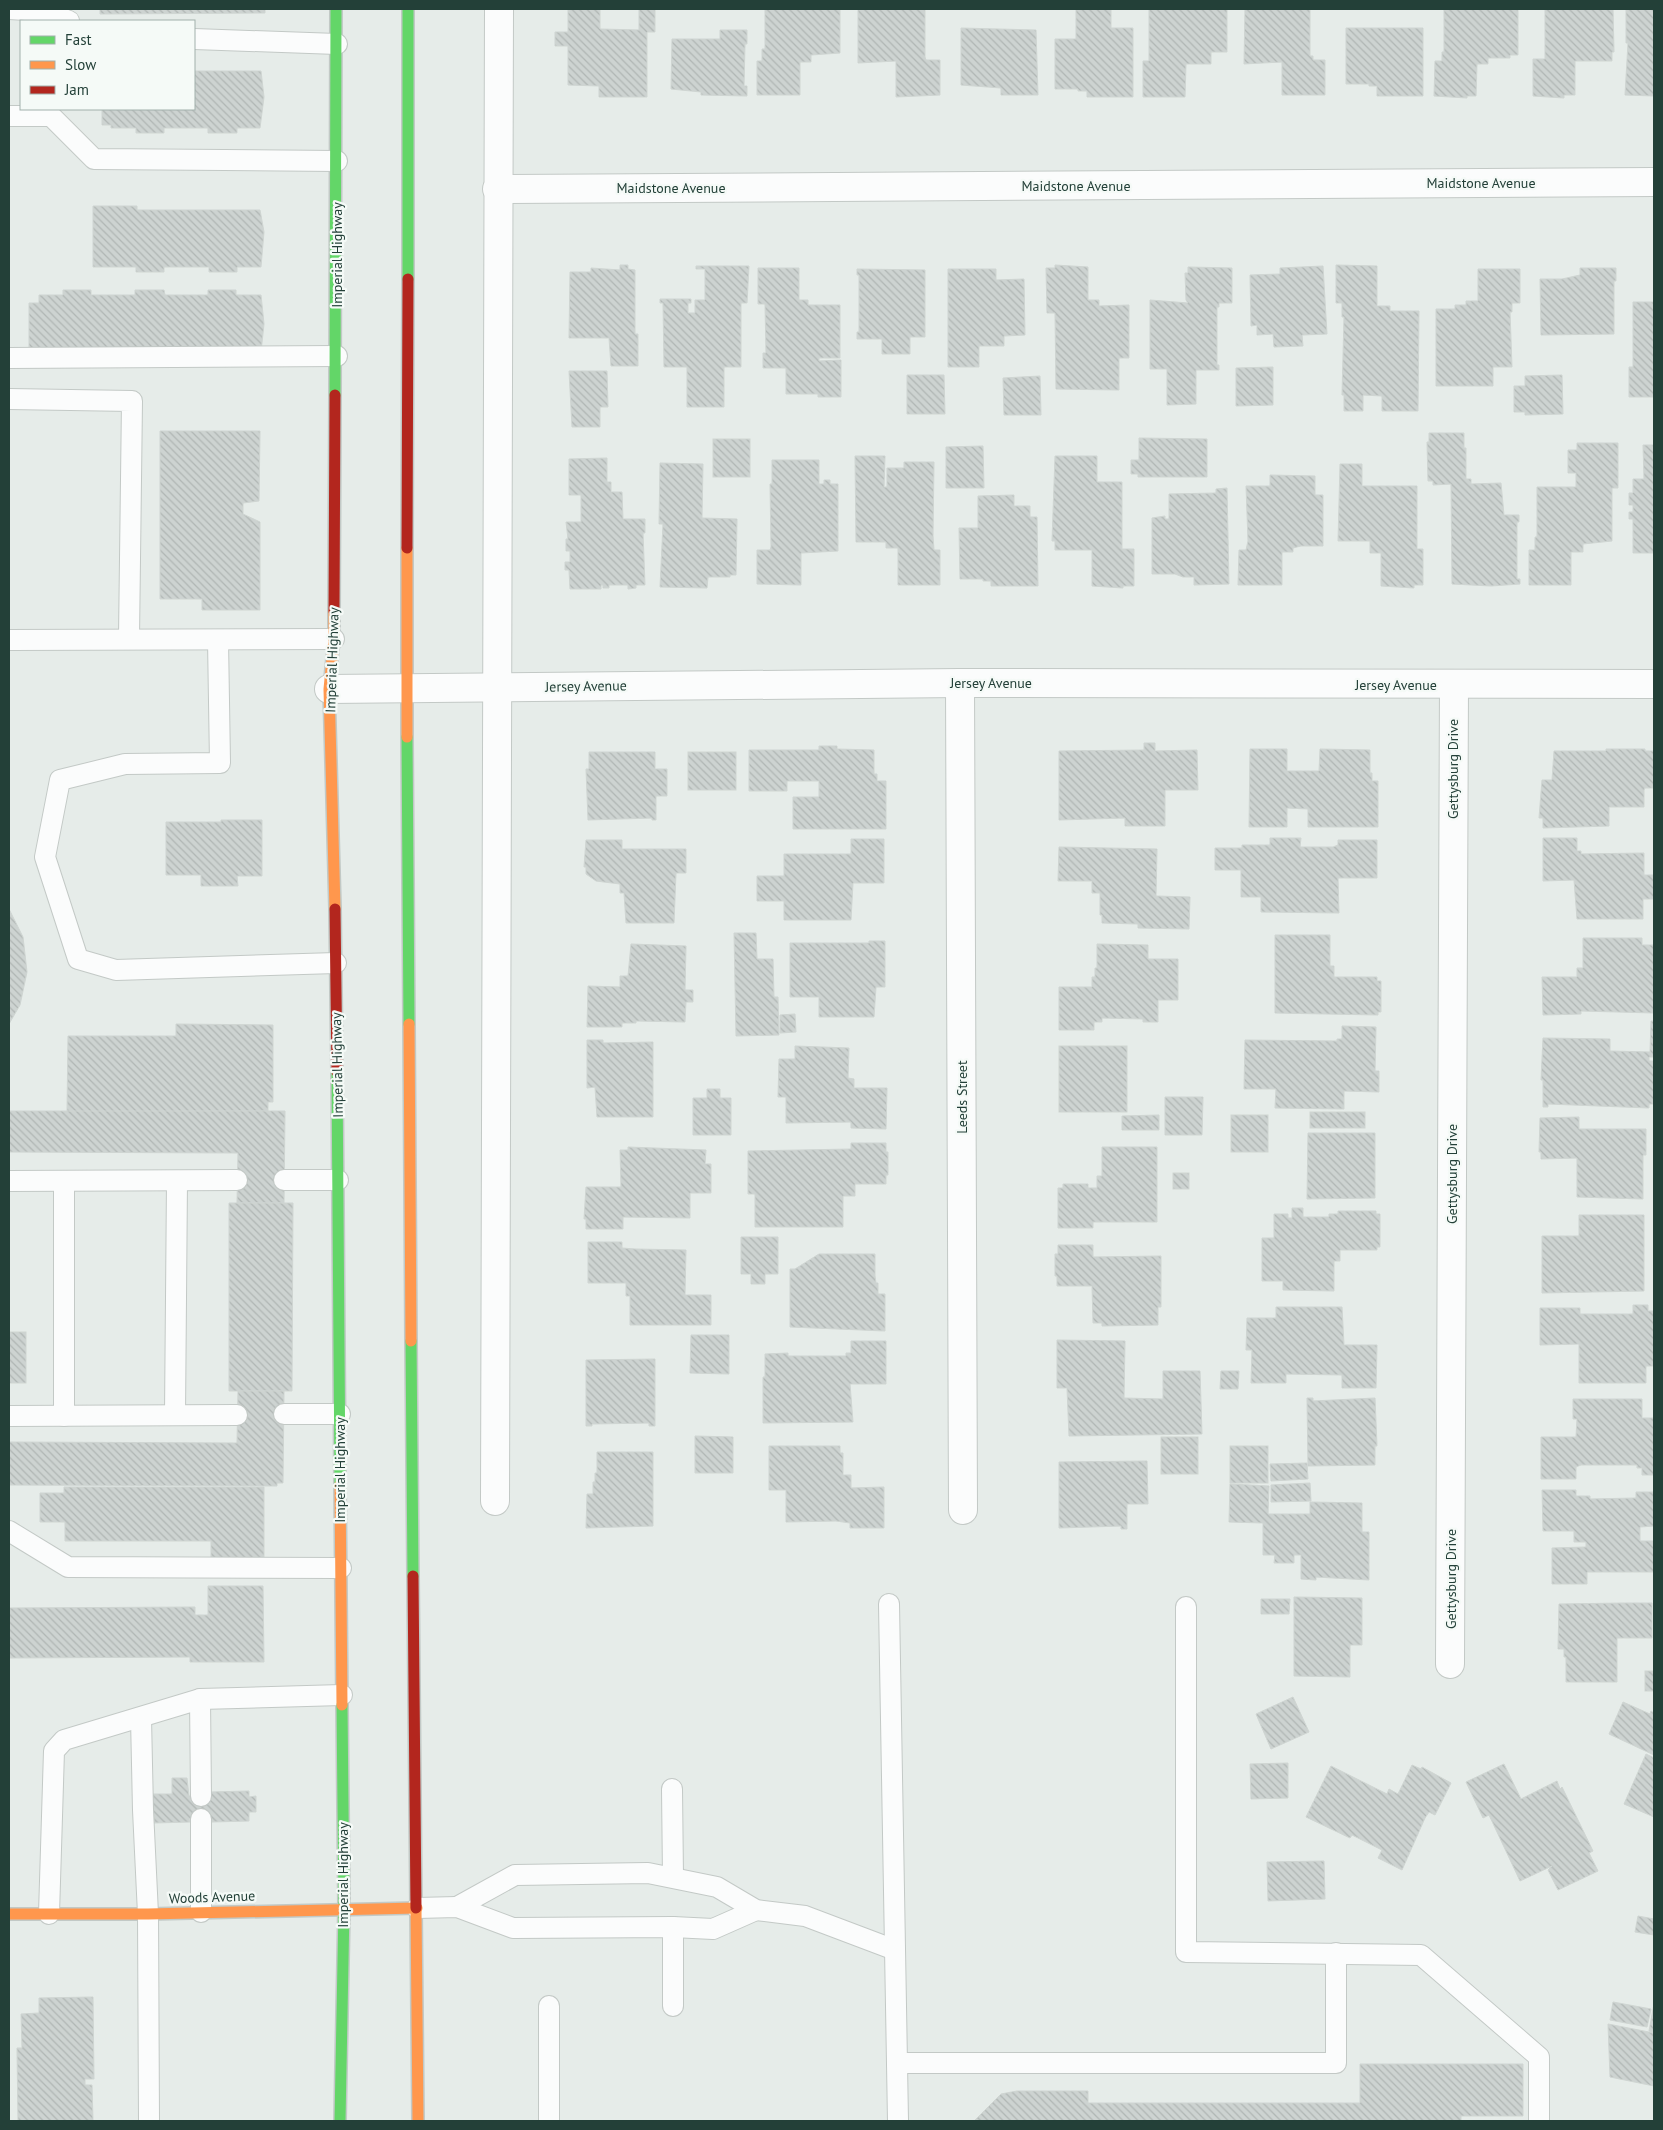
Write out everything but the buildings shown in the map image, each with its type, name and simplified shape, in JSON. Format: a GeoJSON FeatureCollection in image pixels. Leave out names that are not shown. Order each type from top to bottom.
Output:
{"type":"FeatureCollection","features":[{"type":"Feature","properties":{"kind":"main road","name":"Imperial Highway"},"geometry":{"type":"LineString","coordinates":[[336,9],[337,356],[334,639],[328,689],[336,963],[340,1414],[344,1908],[340,2121]]}},
{"type":"Feature","properties":{"kind":"main road"},"geometry":{"type":"LineString","coordinates":[[408,9],[407,687],[418,2121]]}},
{"type":"Feature","properties":{"kind":"main road","name":"Woods Avenue"},"geometry":{"type":"LineString","coordinates":[[9,1914],[148,1914],[344,1908],[417,1908]]}},
{"type":"Feature","properties":{"kind":"street"},"geometry":{"type":"LineString","coordinates":[[495,1501],[497,190],[499,9]]}},
{"type":"Feature","properties":{"kind":"street","name":"Maidstone Avenue"},"geometry":{"type":"LineString","coordinates":[[497,190],[1654,182]]}},
{"type":"Feature","properties":{"kind":"street","name":"Jersey Avenue"},"geometry":{"type":"LineString","coordinates":[[328,689],[960,683],[1654,684]]}},
{"type":"Feature","properties":{"kind":"street","name":"Leeds Street"},"geometry":{"type":"LineString","coordinates":[[960,683],[963,1510]]}},
{"type":"Feature","properties":{"kind":"street","name":"Gettysburg Drive"},"geometry":{"type":"LineString","coordinates":[[1450,1664],[1454,685]]}},
{"type":"Feature","properties":{"kind":"lane"},"geometry":{"type":"LineString","coordinates":[[9,9],[43,10],[67,20]]}},
{"type":"Feature","properties":{"kind":"lane"},"geometry":{"type":"LineString","coordinates":[[195,39],[337,44]]}},
{"type":"Feature","properties":{"kind":"lane"},"geometry":{"type":"LineString","coordinates":[[9,116],[51,116],[94,159],[337,161]]}},
{"type":"Feature","properties":{"kind":"lane"},"geometry":{"type":"LineString","coordinates":[[9,358],[337,356]]}},
{"type":"Feature","properties":{"kind":"lane"},"geometry":{"type":"LineString","coordinates":[[9,399],[132,401],[129,638]]}},
{"type":"Feature","properties":{"kind":"lane"},"geometry":{"type":"LineString","coordinates":[[9,640],[129,638],[218,640],[334,639]]}},
{"type":"Feature","properties":{"kind":"lane"},"geometry":{"type":"LineString","coordinates":[[218,640],[220,763],[124,764],[60,780],[45,857],[78,959],[116,970],[336,963]]}},
{"type":"Feature","properties":{"kind":"lane"},"geometry":{"type":"LineString","coordinates":[[9,1181],[237,1180]]}},
{"type":"Feature","properties":{"kind":"lane"},"geometry":{"type":"LineString","coordinates":[[284,1180],[338,1180]]}},
{"type":"Feature","properties":{"kind":"lane"},"geometry":{"type":"LineString","coordinates":[[64,1181],[64,1416]]}},
{"type":"Feature","properties":{"kind":"lane"},"geometry":{"type":"LineString","coordinates":[[175,1415],[177,1181]]}},
{"type":"Feature","properties":{"kind":"lane"},"geometry":{"type":"LineString","coordinates":[[284,1414],[340,1414]]}},
{"type":"Feature","properties":{"kind":"lane"},"geometry":{"type":"LineString","coordinates":[[9,1416],[237,1415]]}},
{"type":"Feature","properties":{"kind":"lane"},"geometry":{"type":"LineString","coordinates":[[9,1531],[68,1567],[341,1568]]}},
{"type":"Feature","properties":{"kind":"lane"},"geometry":{"type":"LineString","coordinates":[[889,1604],[898,2121]]}},
{"type":"Feature","properties":{"kind":"lane"},"geometry":{"type":"LineString","coordinates":[[1186,1607],[1186,1952],[1421,1955],[1539,2057],[1539,2121]]}},
{"type":"Feature","properties":{"kind":"lane"},"geometry":{"type":"LineString","coordinates":[[49,1914],[54,1751],[64,1740],[200,1699],[342,1695]]}},
{"type":"Feature","properties":{"kind":"lane"},"geometry":{"type":"LineString","coordinates":[[200,1699],[201,1796]]}},
{"type":"Feature","properties":{"kind":"lane"},"geometry":{"type":"LineString","coordinates":[[141,1718],[148,1914],[149,2121]]}},
{"type":"Feature","properties":{"kind":"lane"},"geometry":{"type":"LineString","coordinates":[[672,1788],[673,1878]]}},
{"type":"Feature","properties":{"kind":"lane"},"geometry":{"type":"LineString","coordinates":[[201,1819],[201,1912]]}},
{"type":"Feature","properties":{"kind":"lane"},"geometry":{"type":"LineString","coordinates":[[457,1907],[515,1875],[648,1873],[717,1887],[756,1910],[805,1916],[895,1950]]}},
{"type":"Feature","properties":{"kind":"lane"},"geometry":{"type":"LineString","coordinates":[[417,1908],[457,1907],[513,1928],[673,1927],[714,1929],[756,1910]]}},
{"type":"Feature","properties":{"kind":"lane"},"geometry":{"type":"LineString","coordinates":[[673,1927],[673,2006]]}},
{"type":"Feature","properties":{"kind":"lane"},"geometry":{"type":"LineString","coordinates":[[897,2063],[1336,2063],[1336,1953]]}},
{"type":"Feature","properties":{"kind":"lane"},"geometry":{"type":"LineString","coordinates":[[549,2006],[549,2121]]}},
{"type":"Feature","properties":{"kind":"traffic: fast"},"geometry":{"type":"LineString","coordinates":[[335,395],[336,9]]}},
{"type":"Feature","properties":{"kind":"traffic: fast"},"geometry":{"type":"LineString","coordinates":[[408,9],[408,279]]}},
{"type":"Feature","properties":{"kind":"traffic: fast"},"geometry":{"type":"LineString","coordinates":[[407,737],[409,1024]]}},
{"type":"Feature","properties":{"kind":"traffic: fast"},"geometry":{"type":"LineString","coordinates":[[337,1072],[340,1485]]}},
{"type":"Feature","properties":{"kind":"traffic: fast"},"geometry":{"type":"LineString","coordinates":[[411,1341],[413,1576]]}},
{"type":"Feature","properties":{"kind":"traffic: fast"},"geometry":{"type":"LineString","coordinates":[[340,2121],[344,1908],[342,1705]]}},
{"type":"Feature","properties":{"kind":"traffic: slow"},"geometry":{"type":"LineString","coordinates":[[407,548],[407,737]]}},
{"type":"Feature","properties":{"kind":"traffic: slow"},"geometry":{"type":"LineString","coordinates":[[334,611],[334,639],[329,689],[335,909]]}},
{"type":"Feature","properties":{"kind":"traffic: slow"},"geometry":{"type":"LineString","coordinates":[[409,1024],[411,1341]]}},
{"type":"Feature","properties":{"kind":"traffic: slow"},"geometry":{"type":"LineString","coordinates":[[340,1485],[342,1705]]}},
{"type":"Feature","properties":{"kind":"traffic: slow"},"geometry":{"type":"LineString","coordinates":[[416,1908],[418,2121]]}},
{"type":"Feature","properties":{"kind":"traffic: slow"},"geometry":{"type":"LineString","coordinates":[[9,1914],[148,1914],[417,1908]]}},
{"type":"Feature","properties":{"kind":"traffic: jam"},"geometry":{"type":"LineString","coordinates":[[407,548],[408,279]]}},
{"type":"Feature","properties":{"kind":"traffic: jam"},"geometry":{"type":"LineString","coordinates":[[334,611],[335,395]]}},
{"type":"Feature","properties":{"kind":"traffic: jam"},"geometry":{"type":"LineString","coordinates":[[335,909],[337,1072]]}},
{"type":"Feature","properties":{"kind":"traffic: jam"},"geometry":{"type":"LineString","coordinates":[[413,1576],[416,1908]]}}]}
